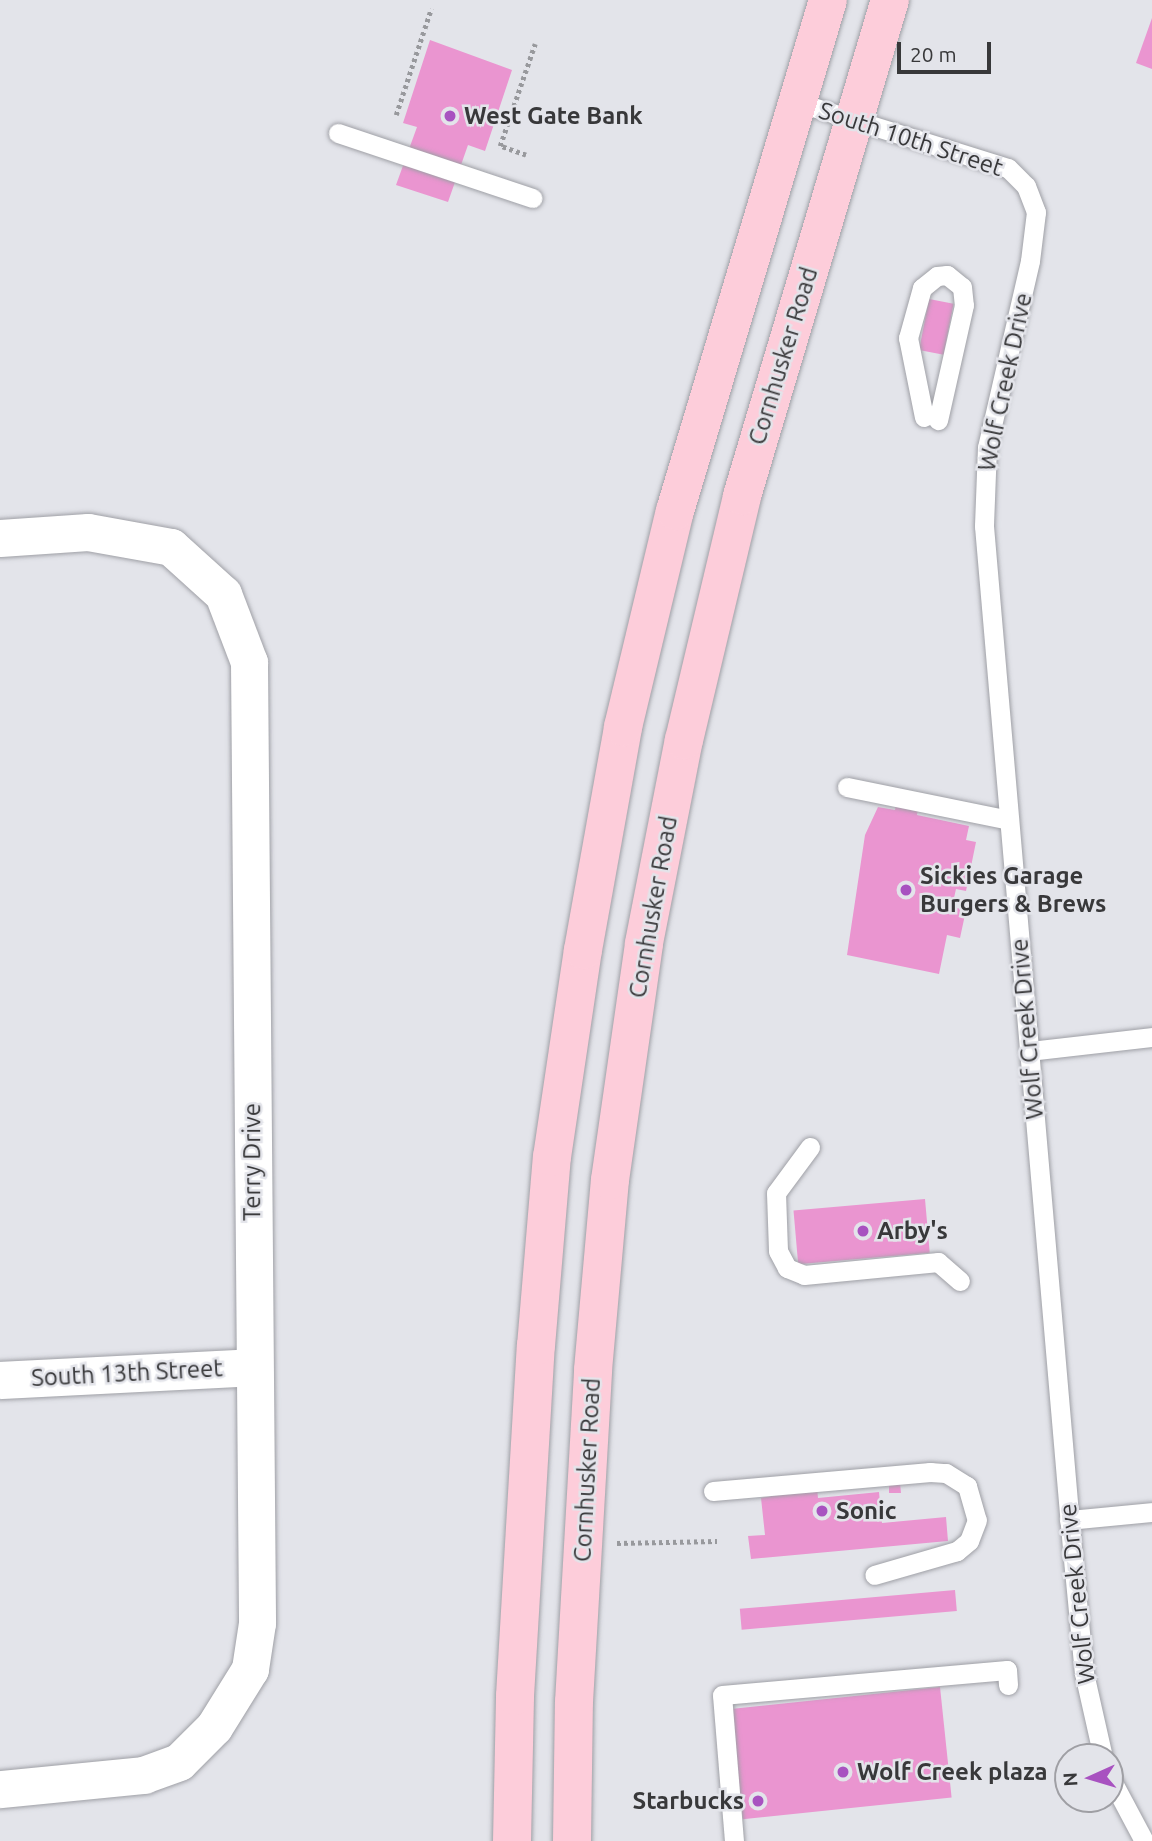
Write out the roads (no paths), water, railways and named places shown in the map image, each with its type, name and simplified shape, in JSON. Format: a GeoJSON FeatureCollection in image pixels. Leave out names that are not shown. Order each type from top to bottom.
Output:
{"type":"FeatureCollection","features":[{"type":"Feature","properties":{"kind":"main road"},"geometry":{"type":"LineString","coordinates":[[512,1841],[515,1696],[537,1333],[552,1157],[583,950],[623,727],[675,511],[828,0]]}},
{"type":"Feature","properties":{"kind":"main road","name":"Cornhusker Road"},"geometry":{"type":"LineString","coordinates":[[572,1841],[575,1702],[593,1370],[611,1180],[644,943],[684,740],[742,496],[890,0]]}},
{"type":"Feature","properties":{"kind":"street","name":"Terry Drive"},"geometry":{"type":"LineString","coordinates":[[0,538],[88,532],[171,547],[223,594],[248,662],[257,1572],[257,1623],[250,1669],[214,1727],[179,1762],[144,1775],[0,1789]]}},
{"type":"Feature","properties":{"kind":"street","name":"South 13th Street"},"geometry":{"type":"LineString","coordinates":[[0,1380],[253,1367]]}},
{"type":"Feature","properties":{"kind":"lane","name":"South 10th Street"},"geometry":{"type":"LineString","coordinates":[[797,102],[1009,168],[1026,186],[1036,212],[1030,261]]}},
{"type":"Feature","properties":{"kind":"lane"},"geometry":{"type":"LineString","coordinates":[[338,133],[532,198]]}},
{"type":"Feature","properties":{"kind":"lane","name":"Wolf Creek Drive"},"geometry":{"type":"LineString","coordinates":[[1030,261],[992,419],[984,487],[1009,820],[1069,1520],[1084,1673],[1100,1743]]}},
{"type":"Feature","properties":{"kind":"lane"},"geometry":{"type":"LineString","coordinates":[[947,275],[962,287],[964,305],[931,419],[908,338],[922,288],[937,276],[947,275]]}},
{"type":"Feature","properties":{"kind":"lane"},"geometry":{"type":"LineString","coordinates":[[847,787],[1009,820]]}},
{"type":"Feature","properties":{"kind":"lane"},"geometry":{"type":"LineString","coordinates":[[1029,1051],[1152,1037]]}},
{"type":"Feature","properties":{"kind":"lane"},"geometry":{"type":"LineString","coordinates":[[810,1147],[776,1193],[778,1251],[787,1268],[804,1275],[938,1262],[960,1281]]}},
{"type":"Feature","properties":{"kind":"lane"},"geometry":{"type":"LineString","coordinates":[[713,1491],[930,1472],[946,1473],[967,1486],[978,1520],[969,1541],[957,1551],[874,1575]]}},
{"type":"Feature","properties":{"kind":"lane"},"geometry":{"type":"LineString","coordinates":[[1069,1520],[1152,1512]]}},
{"type":"Feature","properties":{"kind":"lane"},"geometry":{"type":"LineString","coordinates":[[734,1841],[722,1695],[1007,1671],[1008,1685]]}},
{"type":"Feature","properties":{"kind":"lane"},"geometry":{"type":"LineString","coordinates":[[1124,1803],[1144,1841]]}},
{"type":"Feature","properties":{"kind":"place","name":"West Gate Bank"},"geometry":{"type":"Point","coordinates":[450,116]}},
{"type":"Feature","properties":{"kind":"place","name":"Sickies Garage Burgers & Brews"},"geometry":{"type":"Point","coordinates":[906,890]}},
{"type":"Feature","properties":{"kind":"place","name":"Arby's"},"geometry":{"type":"Point","coordinates":[863,1231]}},
{"type":"Feature","properties":{"kind":"place","name":"Sonic"},"geometry":{"type":"Point","coordinates":[822,1511]}},
{"type":"Feature","properties":{"kind":"place","name":"Wolf Creek plaza"},"geometry":{"type":"Point","coordinates":[843,1772]}},
{"type":"Feature","properties":{"kind":"place","name":"Starbucks"},"geometry":{"type":"Point","coordinates":[758,1801]}}]}
